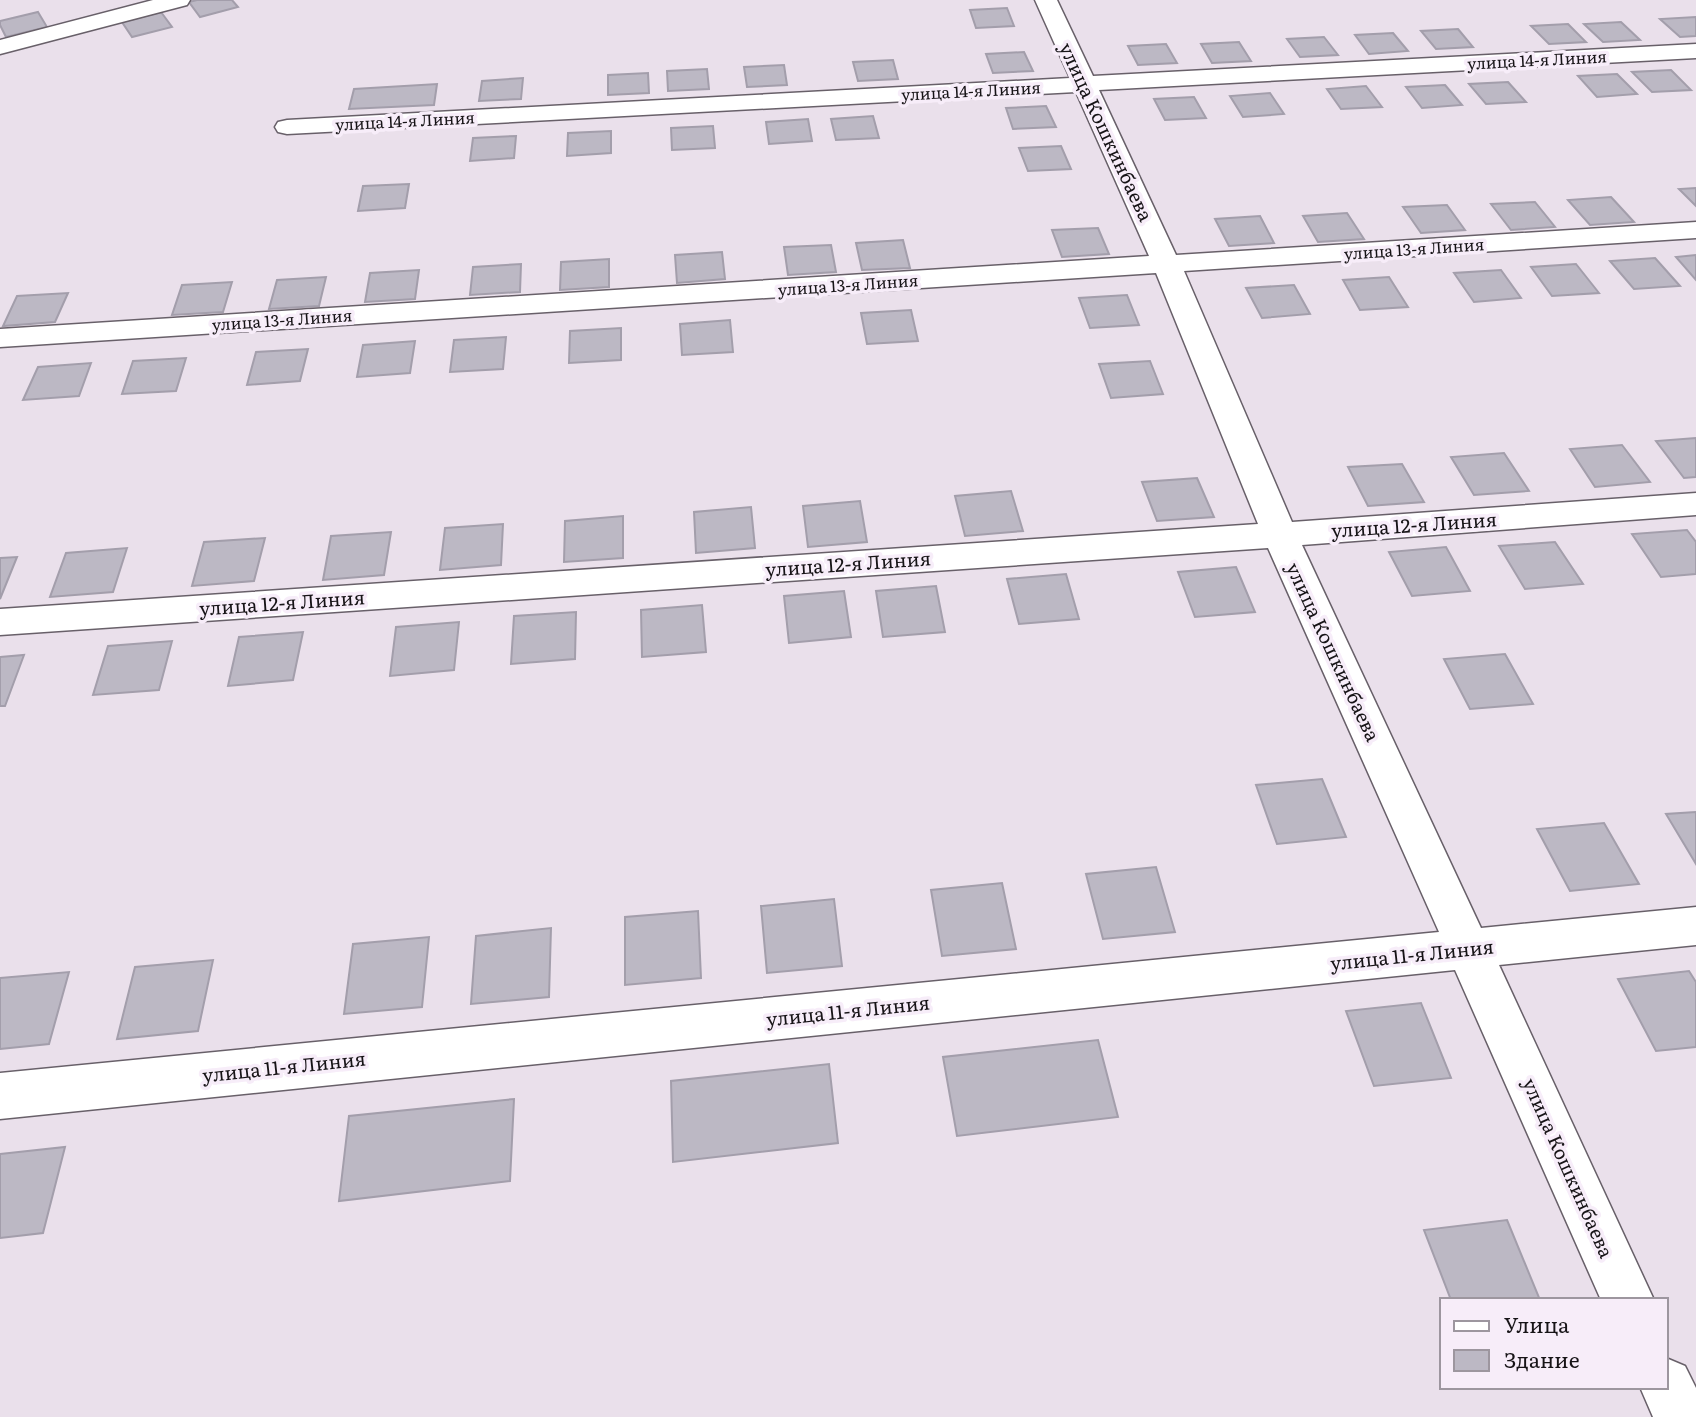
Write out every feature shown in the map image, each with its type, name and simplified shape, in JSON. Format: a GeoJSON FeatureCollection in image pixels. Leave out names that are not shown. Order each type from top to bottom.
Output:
{"type":"FeatureCollection","features":[{"type":"Feature","properties":{"kind":"street"},"geometry":{"type":"LineString","coordinates":[[0,47],[179,0]]}},
{"type":"Feature","properties":{"kind":"street","name":"улица Кошкинбаева"},"geometry":{"type":"LineString","coordinates":[[1046,0],[1167,265],[1280,535],[1627,1298]]}},
{"type":"Feature","properties":{"kind":"street","name":"улица 14-я Линия"},"geometry":{"type":"LineString","coordinates":[[287,127],[1696,51]]}},
{"type":"Feature","properties":{"kind":"street","name":"улица 13-я Линия"},"geometry":{"type":"LineString","coordinates":[[0,338],[1696,230]]}},
{"type":"Feature","properties":{"kind":"street","name":"улица 12-я Линия"},"geometry":{"type":"LineString","coordinates":[[0,622],[1696,504]]}},
{"type":"Feature","properties":{"kind":"street","name":"улица 11-я Линия"},"geometry":{"type":"LineString","coordinates":[[0,1096],[1696,926]]}},
{"type":"Feature","properties":{"kind":"street"},"geometry":{"type":"LineString","coordinates":[[1668,1389],[1681,1417]]}},
{"type":"Feature","properties":{"kind":"building"},"geometry":{"type":"Polygon","coordinates":[[[232,0],[238,7],[200,17],[189,2],[232,0]]]}},
{"type":"Feature","properties":{"kind":"building"},"geometry":{"type":"Polygon","coordinates":[[[1007,8],[1014,26],[976,28],[970,10],[1007,8]]]}},
{"type":"Feature","properties":{"kind":"building"},"geometry":{"type":"Polygon","coordinates":[[[38,12],[47,27],[6,37],[0,21],[38,12]]]}},
{"type":"Feature","properties":{"kind":"building"},"geometry":{"type":"Polygon","coordinates":[[[161,12],[172,27],[132,37],[122,22],[161,12]]]}},
{"type":"Feature","properties":{"kind":"building"},"geometry":{"type":"Polygon","coordinates":[[[1696,17],[1696,36],[1680,37],[1660,19],[1696,17]]]}},
{"type":"Feature","properties":{"kind":"building"},"geometry":{"type":"Polygon","coordinates":[[[1621,22],[1640,40],[1603,42],[1584,24],[1621,22]]]}},
{"type":"Feature","properties":{"kind":"building"},"geometry":{"type":"Polygon","coordinates":[[[1568,24],[1586,42],[1549,44],[1531,26],[1568,24]]]}},
{"type":"Feature","properties":{"kind":"building"},"geometry":{"type":"Polygon","coordinates":[[[1458,29],[1473,47],[1436,49],[1421,31],[1458,29]]]}},
{"type":"Feature","properties":{"kind":"building"},"geometry":{"type":"Polygon","coordinates":[[[1393,33],[1408,51],[1369,54],[1355,35],[1393,33]]]}},
{"type":"Feature","properties":{"kind":"building"},"geometry":{"type":"Polygon","coordinates":[[[1324,37],[1338,55],[1300,57],[1287,39],[1324,37]]]}},
{"type":"Feature","properties":{"kind":"building"},"geometry":{"type":"Polygon","coordinates":[[[1239,42],[1251,61],[1212,63],[1201,44],[1239,42]]]}},
{"type":"Feature","properties":{"kind":"building"},"geometry":{"type":"Polygon","coordinates":[[[1166,44],[1177,63],[1138,65],[1128,46],[1166,44]]]}},
{"type":"Feature","properties":{"kind":"building"},"geometry":{"type":"Polygon","coordinates":[[[1024,52],[1033,71],[993,73],[986,54],[1024,52]]]}},
{"type":"Feature","properties":{"kind":"building"},"geometry":{"type":"Polygon","coordinates":[[[893,60],[898,79],[858,81],[853,62],[893,60]]]}},
{"type":"Feature","properties":{"kind":"building"},"geometry":{"type":"Polygon","coordinates":[[[784,65],[787,85],[747,87],[744,67],[784,65]]]}},
{"type":"Feature","properties":{"kind":"building"},"geometry":{"type":"Polygon","coordinates":[[[707,69],[709,89],[668,91],[667,71],[707,69]]]}},
{"type":"Feature","properties":{"kind":"building"},"geometry":{"type":"Polygon","coordinates":[[[1671,70],[1691,90],[1652,92],[1632,72],[1671,70]]]}},
{"type":"Feature","properties":{"kind":"building"},"geometry":{"type":"Polygon","coordinates":[[[648,73],[649,93],[608,95],[608,75],[648,73]]]}},
{"type":"Feature","properties":{"kind":"building"},"geometry":{"type":"Polygon","coordinates":[[[1617,74],[1637,94],[1597,97],[1578,76],[1617,74]]]}},
{"type":"Feature","properties":{"kind":"building"},"geometry":{"type":"Polygon","coordinates":[[[523,78],[521,99],[479,101],[482,81],[523,78]]]}},
{"type":"Feature","properties":{"kind":"building"},"geometry":{"type":"Polygon","coordinates":[[[1508,82],[1526,102],[1486,104],[1469,84],[1508,82]]]}},
{"type":"Feature","properties":{"kind":"building"},"geometry":{"type":"Polygon","coordinates":[[[437,84],[434,105],[349,109],[354,89],[437,84]]]}},
{"type":"Feature","properties":{"kind":"building"},"geometry":{"type":"Polygon","coordinates":[[[1445,85],[1462,105],[1422,108],[1406,87],[1445,85]]]}},
{"type":"Feature","properties":{"kind":"building"},"geometry":{"type":"Polygon","coordinates":[[[1366,86],[1382,107],[1341,109],[1327,89],[1366,86]]]}},
{"type":"Feature","properties":{"kind":"building"},"geometry":{"type":"Polygon","coordinates":[[[1270,93],[1284,114],[1243,117],[1230,96],[1270,93]]]}},
{"type":"Feature","properties":{"kind":"building"},"geometry":{"type":"Polygon","coordinates":[[[1194,97],[1206,118],[1165,120],[1154,99],[1194,97]]]}},
{"type":"Feature","properties":{"kind":"building"},"geometry":{"type":"Polygon","coordinates":[[[1046,106],[1056,127],[1013,129],[1006,108],[1046,106]]]}},
{"type":"Feature","properties":{"kind":"building"},"geometry":{"type":"Polygon","coordinates":[[[873,116],[879,138],[836,140],[831,119],[873,116]]]}},
{"type":"Feature","properties":{"kind":"building"},"geometry":{"type":"Polygon","coordinates":[[[808,119],[812,141],[769,144],[766,122],[808,119]]]}},
{"type":"Feature","properties":{"kind":"building"},"geometry":{"type":"Polygon","coordinates":[[[713,126],[715,148],[672,150],[671,128],[713,126]]]}},
{"type":"Feature","properties":{"kind":"building"},"geometry":{"type":"Polygon","coordinates":[[[611,131],[611,153],[567,156],[568,133],[611,131]]]}},
{"type":"Feature","properties":{"kind":"building"},"geometry":{"type":"Polygon","coordinates":[[[516,136],[514,158],[470,161],[473,138],[516,136]]]}},
{"type":"Feature","properties":{"kind":"building"},"geometry":{"type":"Polygon","coordinates":[[[1061,146],[1071,169],[1028,171],[1019,148],[1061,146]]]}},
{"type":"Feature","properties":{"kind":"building"},"geometry":{"type":"Polygon","coordinates":[[[409,184],[405,208],[358,211],[363,186],[409,184]]]}},
{"type":"Feature","properties":{"kind":"building"},"geometry":{"type":"Polygon","coordinates":[[[1696,188],[1696,206],[1679,189],[1696,188]]]}},
{"type":"Feature","properties":{"kind":"building"},"geometry":{"type":"Polygon","coordinates":[[[1611,197],[1634,222],[1590,225],[1568,200],[1611,197]]]}},
{"type":"Feature","properties":{"kind":"building"},"geometry":{"type":"Polygon","coordinates":[[[1535,202],[1555,227],[1511,230],[1491,204],[1535,202]]]}},
{"type":"Feature","properties":{"kind":"building"},"geometry":{"type":"Polygon","coordinates":[[[1447,205],[1465,230],[1421,233],[1403,207],[1447,205]]]}},
{"type":"Feature","properties":{"kind":"building"},"geometry":{"type":"Polygon","coordinates":[[[1347,213],[1364,239],[1318,242],[1303,216],[1347,213]]]}},
{"type":"Feature","properties":{"kind":"building"},"geometry":{"type":"Polygon","coordinates":[[[1260,216],[1274,243],[1229,246],[1215,219],[1260,216]]]}},
{"type":"Feature","properties":{"kind":"building"},"geometry":{"type":"Polygon","coordinates":[[[1098,228],[1109,254],[1062,257],[1052,230],[1098,228]]]}},
{"type":"Feature","properties":{"kind":"building"},"geometry":{"type":"Polygon","coordinates":[[[903,240],[910,268],[862,270],[856,243],[903,240]]]}},
{"type":"Feature","properties":{"kind":"building"},"geometry":{"type":"Polygon","coordinates":[[[831,245],[836,272],[788,275],[784,247],[831,245]]]}},
{"type":"Feature","properties":{"kind":"building"},"geometry":{"type":"Polygon","coordinates":[[[722,252],[725,279],[677,283],[675,255],[722,252]]]}},
{"type":"Feature","properties":{"kind":"building"},"geometry":{"type":"Polygon","coordinates":[[[1696,255],[1696,280],[1676,257],[1696,255]]]}},
{"type":"Feature","properties":{"kind":"building"},"geometry":{"type":"Polygon","coordinates":[[[1655,258],[1680,286],[1634,289],[1610,261],[1655,258]]]}},
{"type":"Feature","properties":{"kind":"building"},"geometry":{"type":"Polygon","coordinates":[[[609,259],[609,287],[560,290],[561,262],[609,259]]]}},
{"type":"Feature","properties":{"kind":"building"},"geometry":{"type":"Polygon","coordinates":[[[521,264],[520,292],[470,295],[473,267],[521,264]]]}},
{"type":"Feature","properties":{"kind":"building"},"geometry":{"type":"Polygon","coordinates":[[[1576,264],[1599,293],[1552,296],[1531,267],[1576,264]]]}},
{"type":"Feature","properties":{"kind":"building"},"geometry":{"type":"Polygon","coordinates":[[[419,270],[415,299],[365,302],[370,273],[419,270]]]}},
{"type":"Feature","properties":{"kind":"building"},"geometry":{"type":"Polygon","coordinates":[[[1501,270],[1521,298],[1474,302],[1454,273],[1501,270]]]}},
{"type":"Feature","properties":{"kind":"building"},"geometry":{"type":"Polygon","coordinates":[[[326,277],[319,306],[269,309],[277,280],[326,277]]]}},
{"type":"Feature","properties":{"kind":"building"},"geometry":{"type":"Polygon","coordinates":[[[1389,277],[1408,307],[1360,310],[1343,280],[1389,277]]]}},
{"type":"Feature","properties":{"kind":"building"},"geometry":{"type":"Polygon","coordinates":[[[232,282],[223,312],[172,315],[182,285],[232,282]]]}},
{"type":"Feature","properties":{"kind":"building"},"geometry":{"type":"Polygon","coordinates":[[[1294,285],[1310,314],[1262,318],[1246,288],[1294,285]]]}},
{"type":"Feature","properties":{"kind":"building"},"geometry":{"type":"Polygon","coordinates":[[[68,293],[55,322],[3,326],[17,296],[68,293]]]}},
{"type":"Feature","properties":{"kind":"building"},"geometry":{"type":"Polygon","coordinates":[[[1127,295],[1139,325],[1090,328],[1079,298],[1127,295]]]}},
{"type":"Feature","properties":{"kind":"building"},"geometry":{"type":"Polygon","coordinates":[[[911,310],[918,341],[867,344],[861,313],[911,310]]]}},
{"type":"Feature","properties":{"kind":"building"},"geometry":{"type":"Polygon","coordinates":[[[730,320],[733,352],[682,355],[680,324],[730,320]]]}},
{"type":"Feature","properties":{"kind":"building"},"geometry":{"type":"Polygon","coordinates":[[[621,328],[621,360],[569,363],[570,331],[621,328]]]}},
{"type":"Feature","properties":{"kind":"building"},"geometry":{"type":"Polygon","coordinates":[[[506,337],[503,369],[450,372],[454,340],[506,337]]]}},
{"type":"Feature","properties":{"kind":"building"},"geometry":{"type":"Polygon","coordinates":[[[415,341],[410,373],[357,377],[363,345],[415,341]]]}},
{"type":"Feature","properties":{"kind":"building"},"geometry":{"type":"Polygon","coordinates":[[[308,349],[300,381],[247,385],[256,352],[308,349]]]}},
{"type":"Feature","properties":{"kind":"building"},"geometry":{"type":"Polygon","coordinates":[[[186,358],[176,391],[122,394],[133,361],[186,358]]]}},
{"type":"Feature","properties":{"kind":"building"},"geometry":{"type":"Polygon","coordinates":[[[1150,361],[1163,394],[1111,398],[1099,364],[1150,361]]]}},
{"type":"Feature","properties":{"kind":"building"},"geometry":{"type":"Polygon","coordinates":[[[91,363],[79,396],[23,400],[38,367],[91,363]]]}},
{"type":"Feature","properties":{"kind":"building"},"geometry":{"type":"Polygon","coordinates":[[[1696,438],[1696,477],[1684,478],[1656,441],[1696,438]]]}},
{"type":"Feature","properties":{"kind":"building"},"geometry":{"type":"Polygon","coordinates":[[[1622,445],[1650,482],[1595,487],[1570,449],[1622,445]]]}},
{"type":"Feature","properties":{"kind":"building"},"geometry":{"type":"Polygon","coordinates":[[[1504,453],[1529,491],[1474,495],[1451,457],[1504,453]]]}},
{"type":"Feature","properties":{"kind":"building"},"geometry":{"type":"Polygon","coordinates":[[[1402,464],[1424,502],[1368,506],[1348,467],[1402,464]]]}},
{"type":"Feature","properties":{"kind":"building"},"geometry":{"type":"Polygon","coordinates":[[[1197,478],[1214,517],[1157,521],[1142,482],[1197,478]]]}},
{"type":"Feature","properties":{"kind":"building"},"geometry":{"type":"Polygon","coordinates":[[[1011,491],[1023,531],[965,536],[955,496],[1011,491]]]}},
{"type":"Feature","properties":{"kind":"building"},"geometry":{"type":"Polygon","coordinates":[[[860,501],[867,542],[808,547],[803,506],[860,501]]]}},
{"type":"Feature","properties":{"kind":"building"},"geometry":{"type":"Polygon","coordinates":[[[751,507],[755,548],[696,553],[694,512],[751,507]]]}},
{"type":"Feature","properties":{"kind":"building"},"geometry":{"type":"Polygon","coordinates":[[[623,516],[623,558],[564,562],[565,521],[623,516]]]}},
{"type":"Feature","properties":{"kind":"building"},"geometry":{"type":"Polygon","coordinates":[[[503,524],[501,565],[440,570],[445,528],[503,524]]]}},
{"type":"Feature","properties":{"kind":"building"},"geometry":{"type":"Polygon","coordinates":[[[1687,530],[1696,542],[1696,574],[1661,577],[1632,534],[1687,530]]]}},
{"type":"Feature","properties":{"kind":"building"},"geometry":{"type":"Polygon","coordinates":[[[391,532],[384,575],[323,580],[331,536],[391,532]]]}},
{"type":"Feature","properties":{"kind":"building"},"geometry":{"type":"Polygon","coordinates":[[[265,538],[254,581],[192,586],[204,542],[265,538]]]}},
{"type":"Feature","properties":{"kind":"building"},"geometry":{"type":"Polygon","coordinates":[[[1555,542],[1583,584],[1525,589],[1499,546],[1555,542]]]}},
{"type":"Feature","properties":{"kind":"building"},"geometry":{"type":"Polygon","coordinates":[[[1446,547],[1470,591],[1412,596],[1389,552],[1446,547]]]}},
{"type":"Feature","properties":{"kind":"building"},"geometry":{"type":"Polygon","coordinates":[[[127,548],[113,592],[50,597],[66,553],[127,548]]]}},
{"type":"Feature","properties":{"kind":"building"},"geometry":{"type":"Polygon","coordinates":[[[17,557],[0,599],[0,558],[17,557]]]}},
{"type":"Feature","properties":{"kind":"building"},"geometry":{"type":"Polygon","coordinates":[[[1236,567],[1255,612],[1195,617],[1178,572],[1236,567]]]}},
{"type":"Feature","properties":{"kind":"building"},"geometry":{"type":"Polygon","coordinates":[[[1066,574],[1079,619],[1019,624],[1007,579],[1066,574]]]}},
{"type":"Feature","properties":{"kind":"building"},"geometry":{"type":"Polygon","coordinates":[[[936,586],[945,632],[883,637],[876,591],[936,586]]]}},
{"type":"Feature","properties":{"kind":"building"},"geometry":{"type":"Polygon","coordinates":[[[844,591],[851,637],[789,643],[784,596],[844,591]]]}},
{"type":"Feature","properties":{"kind":"building"},"geometry":{"type":"Polygon","coordinates":[[[702,605],[706,652],[642,657],[641,610],[702,605]]]}},
{"type":"Feature","properties":{"kind":"building"},"geometry":{"type":"Polygon","coordinates":[[[576,612],[575,659],[511,664],[514,616],[576,612]]]}},
{"type":"Feature","properties":{"kind":"building"},"geometry":{"type":"Polygon","coordinates":[[[459,622],[454,670],[390,676],[396,627],[459,622]]]}},
{"type":"Feature","properties":{"kind":"building"},"geometry":{"type":"Polygon","coordinates":[[[303,632],[293,680],[228,686],[239,637],[303,632]]]}},
{"type":"Feature","properties":{"kind":"building"},"geometry":{"type":"Polygon","coordinates":[[[172,641],[159,690],[93,695],[108,646],[172,641]]]}},
{"type":"Feature","properties":{"kind":"building"},"geometry":{"type":"Polygon","coordinates":[[[1505,654],[1533,704],[1470,709],[1444,659],[1505,654]]]}},
{"type":"Feature","properties":{"kind":"building"},"geometry":{"type":"Polygon","coordinates":[[[24,655],[5,706],[0,706],[0,657],[24,655]]]}},
{"type":"Feature","properties":{"kind":"building"},"geometry":{"type":"Polygon","coordinates":[[[1322,779],[1346,837],[1277,844],[1256,785],[1322,779]]]}},
{"type":"Feature","properties":{"kind":"building"},"geometry":{"type":"Polygon","coordinates":[[[1696,812],[1696,864],[1666,814],[1696,812]]]}},
{"type":"Feature","properties":{"kind":"building"},"geometry":{"type":"Polygon","coordinates":[[[1604,823],[1639,884],[1570,891],[1537,829],[1604,823]]]}},
{"type":"Feature","properties":{"kind":"building"},"geometry":{"type":"Polygon","coordinates":[[[1156,867],[1175,932],[1103,939],[1086,874],[1156,867]]]}},
{"type":"Feature","properties":{"kind":"building"},"geometry":{"type":"Polygon","coordinates":[[[1002,883],[1016,949],[942,956],[931,890],[1002,883]]]}},
{"type":"Feature","properties":{"kind":"building"},"geometry":{"type":"Polygon","coordinates":[[[834,899],[842,966],[767,973],[761,906],[834,899]]]}},
{"type":"Feature","properties":{"kind":"building"},"geometry":{"type":"Polygon","coordinates":[[[698,911],[701,978],[625,985],[625,917],[698,911]]]}},
{"type":"Feature","properties":{"kind":"building"},"geometry":{"type":"Polygon","coordinates":[[[551,928],[549,997],[471,1004],[476,936],[551,928]]]}},
{"type":"Feature","properties":{"kind":"building"},"geometry":{"type":"Polygon","coordinates":[[[429,937],[422,1007],[344,1014],[353,944],[429,937]]]}},
{"type":"Feature","properties":{"kind":"building"},"geometry":{"type":"Polygon","coordinates":[[[213,960],[198,1031],[117,1039],[135,967],[213,960]]]}},
{"type":"Feature","properties":{"kind":"building"},"geometry":{"type":"Polygon","coordinates":[[[1689,971],[1696,982],[1696,1047],[1656,1051],[1618,979],[1689,971]]]}},
{"type":"Feature","properties":{"kind":"building"},"geometry":{"type":"Polygon","coordinates":[[[69,972],[49,1044],[0,1049],[0,978],[69,972]]]}},
{"type":"Feature","properties":{"kind":"building"},"geometry":{"type":"Polygon","coordinates":[[[1421,1003],[1451,1078],[1374,1086],[1346,1011],[1421,1003]]]}},
{"type":"Feature","properties":{"kind":"building"},"geometry":{"type":"Polygon","coordinates":[[[1098,1040],[1118,1117],[957,1136],[943,1057],[1098,1040]]]}},
{"type":"Feature","properties":{"kind":"building"},"geometry":{"type":"Polygon","coordinates":[[[829,1064],[838,1143],[673,1162],[671,1081],[829,1064]]]}},
{"type":"Feature","properties":{"kind":"building"},"geometry":{"type":"Polygon","coordinates":[[[514,1099],[510,1181],[339,1201],[349,1116],[514,1099]]]}},
{"type":"Feature","properties":{"kind":"building"},"geometry":{"type":"Polygon","coordinates":[[[65,1147],[43,1233],[0,1238],[0,1154],[65,1147]]]}},
{"type":"Feature","properties":{"kind":"building"},"geometry":{"type":"Polygon","coordinates":[[[1507,1220],[1539,1298],[1450,1298],[1424,1230],[1507,1220]]]}}]}
